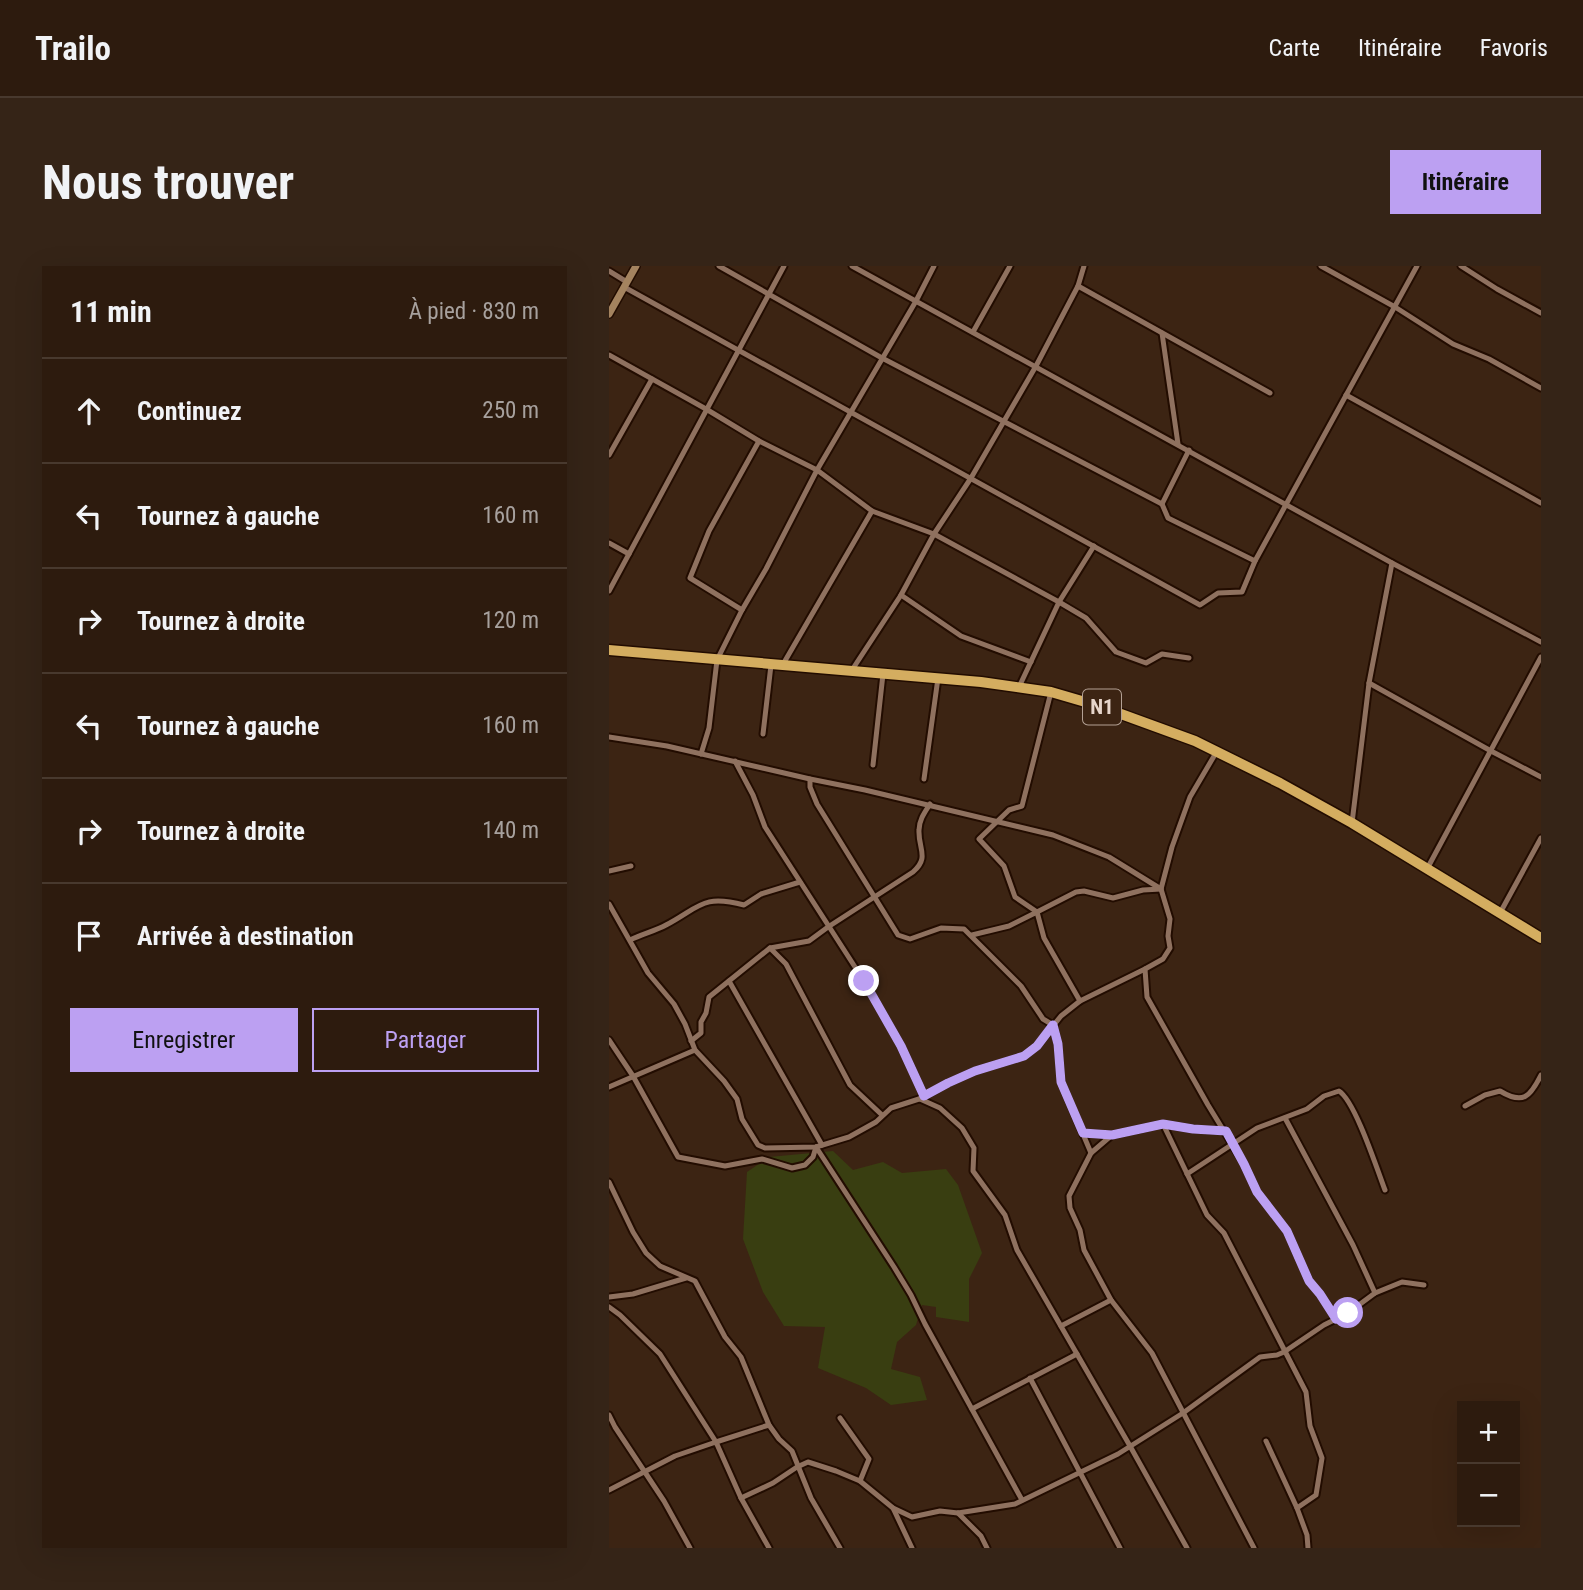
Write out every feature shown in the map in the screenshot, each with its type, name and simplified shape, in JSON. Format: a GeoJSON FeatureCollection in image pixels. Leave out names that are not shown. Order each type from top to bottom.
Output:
{"type":"FeatureCollection","features":[{"type":"Feature","properties":{"kind":"highway","name":"N1"},"geometry":{"type":"LineString","coordinates":[[609,650],[1019,687],[1051,692],[1099,706],[1195,741],[1280,783],[1352,823],[1541,937]]}},
{"type":"Feature","properties":{"kind":"street"},"geometry":{"type":"LineString","coordinates":[[609,314],[636,266]]}},
{"type":"Feature","properties":{"kind":"street"},"geometry":{"type":"LineString","coordinates":[[719,266],[882,358],[1163,504],[1168,518],[1255,561]]}},
{"type":"Feature","properties":{"kind":"street"},"geometry":{"type":"LineString","coordinates":[[609,591],[784,266]]}},
{"type":"Feature","properties":{"kind":"street"},"geometry":{"type":"LineString","coordinates":[[701,754],[709,728],[716,660],[817,470],[916,302],[934,266]]}},
{"type":"Feature","properties":{"kind":"street"},"geometry":{"type":"LineString","coordinates":[[973,332],[1010,266]]}},
{"type":"Feature","properties":{"kind":"street"},"geometry":{"type":"LineString","coordinates":[[852,670],[901,595],[934,534],[1004,422],[1078,286],[1084,266]]}},
{"type":"Feature","properties":{"kind":"street"},"geometry":{"type":"LineString","coordinates":[[1321,266],[1395,307],[1453,344],[1489,359],[1541,388]]}},
{"type":"Feature","properties":{"kind":"street"},"geometry":{"type":"LineString","coordinates":[[609,271],[625,285],[739,350],[1201,605],[1218,593],[1242,592],[1255,561],[1417,266]]}},
{"type":"Feature","properties":{"kind":"street"},"geometry":{"type":"LineString","coordinates":[[1461,266],[1541,313]]}},
{"type":"Feature","properties":{"kind":"street"},"geometry":{"type":"LineString","coordinates":[[856,267],[1392,563],[1541,642]]}},
{"type":"Feature","properties":{"kind":"street"},"geometry":{"type":"LineString","coordinates":[[1078,286],[1270,393]]}},
{"type":"Feature","properties":{"kind":"street"},"geometry":{"type":"LineString","coordinates":[[1162,332],[1178,444]]}},
{"type":"Feature","properties":{"kind":"street"},"geometry":{"type":"LineString","coordinates":[[609,355],[759,441],[817,470],[872,511],[934,534],[1059,601],[1086,618],[1116,652],[1146,663],[1162,654],[1189,658]]}},
{"type":"Feature","properties":{"kind":"street"},"geometry":{"type":"LineString","coordinates":[[609,455],[652,379]]}},
{"type":"Feature","properties":{"kind":"street"},"geometry":{"type":"LineString","coordinates":[[1346,395],[1541,503]]}},
{"type":"Feature","properties":{"kind":"street"},"geometry":{"type":"LineString","coordinates":[[742,610],[690,578],[709,531],[759,441]]}},
{"type":"Feature","properties":{"kind":"street"},"geometry":{"type":"LineString","coordinates":[[1163,504],[1189,450]]}},
{"type":"Feature","properties":{"kind":"street"},"geometry":{"type":"LineString","coordinates":[[763,734],[777,665],[872,511]]}},
{"type":"Feature","properties":{"kind":"street"},"geometry":{"type":"LineString","coordinates":[[609,542],[629,554]]}},
{"type":"Feature","properties":{"kind":"street"},"geometry":{"type":"LineString","coordinates":[[1019,687],[1059,601],[1094,546]]}},
{"type":"Feature","properties":{"kind":"street"},"geometry":{"type":"LineString","coordinates":[[1352,823],[1369,683],[1392,563]]}},
{"type":"Feature","properties":{"kind":"street"},"geometry":{"type":"LineString","coordinates":[[901,595],[961,636],[1031,662]]}},
{"type":"Feature","properties":{"kind":"street"},"geometry":{"type":"LineString","coordinates":[[1427,869],[1541,657]]}},
{"type":"Feature","properties":{"kind":"street"},"geometry":{"type":"LineString","coordinates":[[873,765],[883,673]]}},
{"type":"Feature","properties":{"kind":"street"},"geometry":{"type":"LineString","coordinates":[[924,779],[939,678]]}},
{"type":"Feature","properties":{"kind":"street"},"geometry":{"type":"LineString","coordinates":[[1369,683],[1541,777]]}},
{"type":"Feature","properties":{"kind":"street"},"geometry":{"type":"LineString","coordinates":[[1051,692],[1021,806],[1009,810],[979,839],[1004,866],[1015,897],[1037,912],[1044,938],[1080,1001]]}},
{"type":"Feature","properties":{"kind":"street"},"geometry":{"type":"LineString","coordinates":[[609,737],[735,761],[930,804],[1053,835],[1109,857],[1161,889]]}},
{"type":"Feature","properties":{"kind":"street"},"geometry":{"type":"LineString","coordinates":[[609,904],[647,973],[674,1004],[695,1050],[737,1099],[742,1119],[758,1145],[765,1148],[819,1146],[849,1136],[876,1122],[891,1108],[922,1098],[975,1071],[1024,1056],[1080,1001],[1163,959],[1170,948],[1167,936],[1170,919],[1161,889],[1172,847],[1190,797],[1217,751]]}},
{"type":"Feature","properties":{"kind":"street"},"geometry":{"type":"LineString","coordinates":[[735,761],[753,795],[765,827],[864,981],[895,1035],[922,1098],[940,1108],[962,1128],[974,1148],[973,1171],[1005,1215],[1017,1250],[1187,1548]]}},
{"type":"Feature","properties":{"kind":"street"},"geometry":{"type":"LineString","coordinates":[[810,779],[810,787],[817,804],[898,936],[911,939],[941,928],[964,929],[1021,986],[1043,1018],[1053,1025],[1058,1044],[1061,1082],[1091,1153]]}},
{"type":"Feature","properties":{"kind":"street"},"geometry":{"type":"LineString","coordinates":[[691,1041],[701,1033],[701,1022],[709,997],[770,948],[809,941],[920,866],[923,858],[919,829],[922,816],[930,804]]}},
{"type":"Feature","properties":{"kind":"street"},"geometry":{"type":"LineString","coordinates":[[1500,913],[1541,838]]}},
{"type":"Feature","properties":{"kind":"street"},"geometry":{"type":"LineString","coordinates":[[609,871],[631,866]]}},
{"type":"Feature","properties":{"kind":"street"},"geometry":{"type":"LineString","coordinates":[[630,940],[665,926],[699,904],[713,901],[744,905],[761,894],[800,882]]}},
{"type":"Feature","properties":{"kind":"street"},"geometry":{"type":"LineString","coordinates":[[972,935],[1009,926],[1076,892],[1084,891],[1113,898],[1143,890],[1161,889]]}},
{"type":"Feature","properties":{"kind":"street"},"geometry":{"type":"LineString","coordinates":[[770,948],[786,964],[850,1085],[882,1115]]}},
{"type":"Feature","properties":{"kind":"street"},"geometry":{"type":"LineString","coordinates":[[1145,969],[1147,997],[1208,1105],[1226,1131],[1257,1192],[1287,1231],[1309,1281],[1336,1319]]}},
{"type":"Feature","properties":{"kind":"street"},"geometry":{"type":"LineString","coordinates":[[729,981],[819,1146],[905,1286],[1022,1500]]}},
{"type":"Feature","properties":{"kind":"street"},"geometry":{"type":"LineString","coordinates":[[609,1040],[633,1076],[678,1157],[725,1166],[762,1159],[792,1168],[805,1166],[819,1146]]}},
{"type":"Feature","properties":{"kind":"street"},"geometry":{"type":"LineString","coordinates":[[609,1087],[695,1050]]}},
{"type":"Feature","properties":{"kind":"street"},"geometry":{"type":"LineString","coordinates":[[1465,1106],[1485,1095],[1500,1091],[1513,1099],[1521,1099],[1534,1090],[1541,1075]]}},
{"type":"Feature","properties":{"kind":"street"},"geometry":{"type":"LineString","coordinates":[[1534,1090],[1541,1096]]}},
{"type":"Feature","properties":{"kind":"street"},"geometry":{"type":"LineString","coordinates":[[1187,1174],[1257,1128],[1307,1109],[1324,1096],[1339,1091],[1343,1093],[1355,1114],[1385,1190]]}},
{"type":"Feature","properties":{"kind":"street"},"geometry":{"type":"LineString","coordinates":[[1285,1118],[1353,1245],[1375,1293]]}},
{"type":"Feature","properties":{"kind":"street"},"geometry":{"type":"LineString","coordinates":[[1083,1133],[1112,1135],[1163,1124],[1226,1131]]}},
{"type":"Feature","properties":{"kind":"street"},"geometry":{"type":"LineString","coordinates":[[1163,1124],[1207,1215],[1224,1233],[1306,1392],[1310,1426],[1322,1458],[1316,1496],[1297,1508]]}},
{"type":"Feature","properties":{"kind":"street"},"geometry":{"type":"LineString","coordinates":[[1112,1135],[1091,1153],[1069,1196],[1070,1208],[1080,1230],[1084,1250],[1111,1300],[1152,1353],[1254,1548]]}},
{"type":"Feature","properties":{"kind":"street"},"geometry":{"type":"LineString","coordinates":[[609,1182],[632,1232],[646,1253],[660,1266],[695,1281],[725,1337],[741,1357],[769,1425],[792,1451],[811,1498],[841,1548]]}},
{"type":"Feature","properties":{"kind":"street"},"geometry":{"type":"LineString","coordinates":[[609,1297],[633,1294],[686,1278]]}},
{"type":"Feature","properties":{"kind":"street"},"geometry":{"type":"LineString","coordinates":[[741,1498],[808,1462],[860,1481],[893,1508],[912,1517],[940,1511],[958,1513],[1015,1504],[1118,1454],[1183,1413],[1260,1357],[1285,1352],[1375,1293],[1402,1282],[1425,1285]]}},
{"type":"Feature","properties":{"kind":"street"},"geometry":{"type":"LineString","coordinates":[[1061,1326],[1111,1300]]}},
{"type":"Feature","properties":{"kind":"street"},"geometry":{"type":"LineString","coordinates":[[609,1307],[660,1354],[716,1442],[741,1498],[769,1548]]}},
{"type":"Feature","properties":{"kind":"street"},"geometry":{"type":"LineString","coordinates":[[972,1409],[1077,1354]]}},
{"type":"Feature","properties":{"kind":"street"},"geometry":{"type":"LineString","coordinates":[[1030,1378],[1120,1548]]}},
{"type":"Feature","properties":{"kind":"street"},"geometry":{"type":"LineString","coordinates":[[609,1415],[614,1427],[664,1501],[690,1548]]}},
{"type":"Feature","properties":{"kind":"street"},"geometry":{"type":"LineString","coordinates":[[840,1418],[869,1459],[860,1481]]}},
{"type":"Feature","properties":{"kind":"street"},"geometry":{"type":"LineString","coordinates":[[609,1490],[675,1456],[769,1425]]}},
{"type":"Feature","properties":{"kind":"street"},"geometry":{"type":"LineString","coordinates":[[1266,1441],[1297,1508],[1307,1535],[1308,1548]]}},
{"type":"Feature","properties":{"kind":"street"},"geometry":{"type":"LineString","coordinates":[[893,1508],[912,1548]]}},
{"type":"Feature","properties":{"kind":"street"},"geometry":{"type":"LineString","coordinates":[[958,1513],[981,1536],[987,1548]]}},
{"type":"Feature","properties":{"kind":"green space"},"geometry":{"type":"Polygon","coordinates":[[[833,1151],[853,1170],[883,1162],[902,1173],[946,1169],[958,1185],[982,1253],[969,1279],[969,1322],[936,1317],[936,1307],[922,1305],[916,1325],[897,1342],[891,1369],[920,1377],[927,1400],[891,1405],[866,1388],[818,1368],[825,1327],[784,1326],[763,1292],[743,1239],[747,1172],[769,1157],[833,1151]]]}},
{"type":"Feature","properties":{"kind":"route"},"geometry":{"type":"LineString","coordinates":[[864,981],[901,1046],[924,1096],[975,1071],[1024,1056],[1037,1046],[1053,1025],[1058,1044],[1061,1082],[1083,1133],[1112,1135],[1163,1124],[1226,1131],[1257,1192],[1287,1231],[1309,1281],[1336,1319],[1348,1313]]}}]}
